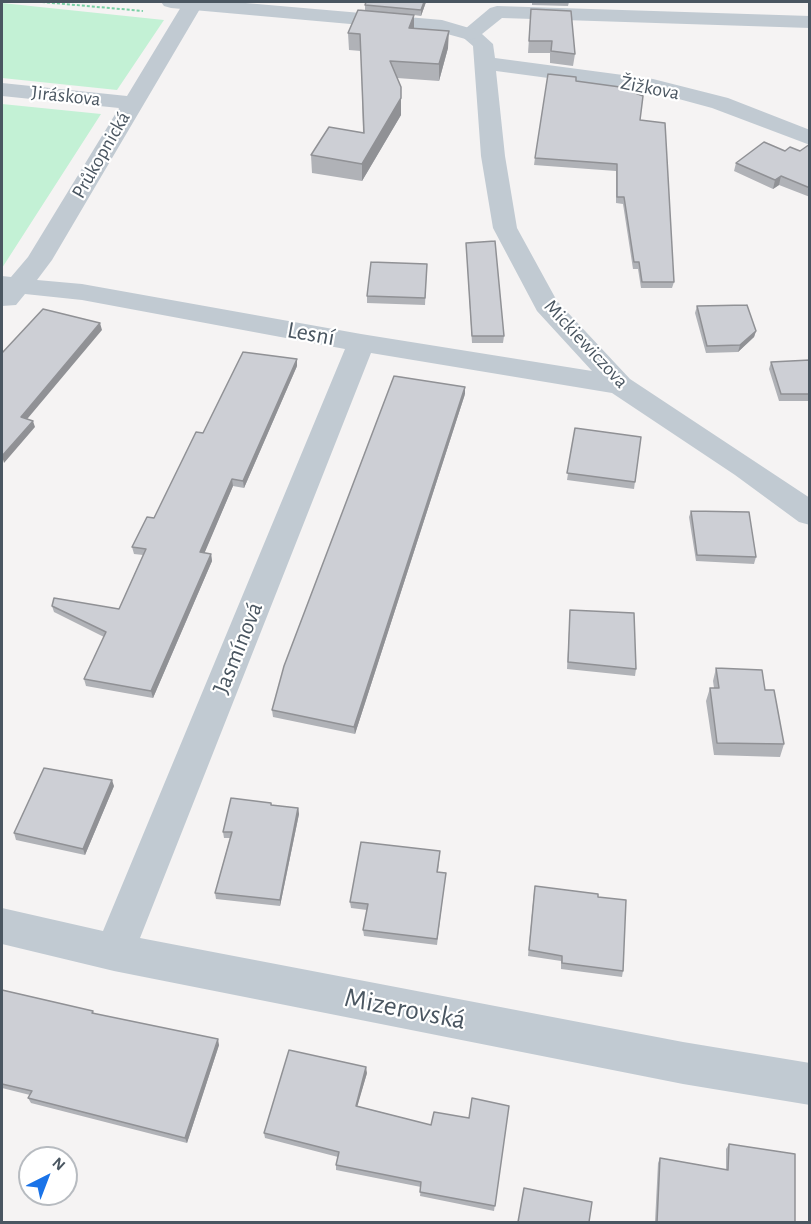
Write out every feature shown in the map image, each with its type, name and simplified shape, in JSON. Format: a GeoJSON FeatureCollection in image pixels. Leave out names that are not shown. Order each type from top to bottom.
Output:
{"type":"FeatureCollection","features":[{"type":"Feature","properties":{"kind":"street"},"geometry":{"type":"LineString","coordinates":[[698,18],[721,2]]}},
{"type":"Feature","properties":{"kind":"street"},"geometry":{"type":"LineString","coordinates":[[186,5],[442,26],[469,34],[497,7],[810,22]]}},
{"type":"Feature","properties":{"kind":"street","name":"Průkopnická"},"geometry":{"type":"LineString","coordinates":[[7,291],[39,260],[186,5]]}},
{"type":"Feature","properties":{"kind":"street","name":"Mickiewiczova"},"geometry":{"type":"LineString","coordinates":[[469,34],[483,44],[494,156],[505,228],[546,305],[620,385],[746,468],[810,514]]}},
{"type":"Feature","properties":{"kind":"street","name":"Žižkova"},"geometry":{"type":"LineString","coordinates":[[485,63],[653,86],[720,103],[810,138]]}},
{"type":"Feature","properties":{"kind":"street","name":"Jiráskova"},"geometry":{"type":"LineString","coordinates":[[2,89],[131,103]]}},
{"type":"Feature","properties":{"kind":"street","name":"Lesní"},"geometry":{"type":"LineString","coordinates":[[7,291],[82,292],[361,343],[620,385]]}},
{"type":"Feature","properties":{"kind":"street","name":"Jasmínová"},"geometry":{"type":"LineString","coordinates":[[114,952],[361,343]]}},
{"type":"Feature","properties":{"kind":"street","name":"Mizerovská"},"geometry":{"type":"LineString","coordinates":[[2,926],[114,952],[683,1063],[810,1084]]}},
{"type":"Feature","properties":{"kind":"path"},"geometry":{"type":"LineString","coordinates":[[42,2],[186,5]]}},
{"type":"Feature","properties":{"kind":"green space"},"geometry":{"type":"Polygon","coordinates":[[[2,3],[164,20],[117,90],[2,78],[2,3]]]}},
{"type":"Feature","properties":{"kind":"green space"},"geometry":{"type":"Polygon","coordinates":[[[2,104],[101,114],[2,268],[2,104]]]}},
{"type":"Feature","properties":{"kind":"building"},"geometry":{"type":"Polygon","coordinates":[[[366,2],[424,2],[421,10],[365,5],[366,2]]]}},
{"type":"Feature","properties":{"kind":"building"},"geometry":{"type":"Polygon","coordinates":[[[531,9],[571,11],[575,54],[551,51],[552,41],[529,41],[531,9]]]}},
{"type":"Feature","properties":{"kind":"building"},"geometry":{"type":"Polygon","coordinates":[[[358,10],[414,15],[409,28],[449,31],[439,64],[390,61],[401,87],[401,98],[362,164],[311,155],[329,127],[364,133],[360,34],[348,33],[358,10]]]}},
{"type":"Feature","properties":{"kind":"building"},"geometry":{"type":"Polygon","coordinates":[[[548,74],[576,77],[576,81],[620,87],[643,96],[640,120],[665,123],[674,282],[642,282],[639,262],[634,262],[624,197],[617,197],[617,164],[535,158],[548,74]]]}},
{"type":"Feature","properties":{"kind":"building"},"geometry":{"type":"Polygon","coordinates":[[[764,142],[785,151],[790,147],[800,151],[810,144],[810,188],[781,176],[775,180],[736,163],[764,142]]]}},
{"type":"Feature","properties":{"kind":"building"},"geometry":{"type":"Polygon","coordinates":[[[495,241],[504,336],[472,336],[466,243],[495,241]]]}},
{"type":"Feature","properties":{"kind":"building"},"geometry":{"type":"Polygon","coordinates":[[[371,262],[427,264],[425,298],[367,296],[371,262]]]}},
{"type":"Feature","properties":{"kind":"building"},"geometry":{"type":"Polygon","coordinates":[[[747,305],[756,331],[740,345],[707,346],[697,306],[747,305]]]}},
{"type":"Feature","properties":{"kind":"building"},"geometry":{"type":"Polygon","coordinates":[[[43,309],[100,323],[21,417],[33,421],[2,456],[2,353],[43,309]]]}},
{"type":"Feature","properties":{"kind":"building"},"geometry":{"type":"Polygon","coordinates":[[[243,352],[297,359],[243,481],[232,479],[200,552],[211,554],[151,691],[84,679],[106,632],[52,606],[54,598],[119,609],[146,549],[132,547],[147,517],[154,518],[196,432],[203,433],[243,352]]]}},
{"type":"Feature","properties":{"kind":"building"},"geometry":{"type":"Polygon","coordinates":[[[810,360],[810,394],[781,394],[771,362],[810,360]]]}},
{"type":"Feature","properties":{"kind":"building"},"geometry":{"type":"Polygon","coordinates":[[[394,376],[465,387],[354,727],[272,710],[284,666],[394,376]]]}},
{"type":"Feature","properties":{"kind":"building"},"geometry":{"type":"Polygon","coordinates":[[[575,428],[641,437],[635,482],[567,473],[575,428]]]}},
{"type":"Feature","properties":{"kind":"building"},"geometry":{"type":"Polygon","coordinates":[[[691,511],[749,512],[756,557],[697,555],[691,511]]]}},
{"type":"Feature","properties":{"kind":"building"},"geometry":{"type":"Polygon","coordinates":[[[570,610],[634,613],[636,669],[568,662],[570,610]]]}},
{"type":"Feature","properties":{"kind":"building"},"geometry":{"type":"Polygon","coordinates":[[[716,668],[762,670],[765,690],[774,690],[784,744],[717,743],[710,688],[719,688],[716,668]]]}},
{"type":"Feature","properties":{"kind":"building"},"geometry":{"type":"Polygon","coordinates":[[[44,768],[112,780],[83,849],[14,833],[44,768]]]}},
{"type":"Feature","properties":{"kind":"building"},"geometry":{"type":"Polygon","coordinates":[[[231,798],[298,808],[280,900],[215,893],[232,832],[223,832],[231,798]]]}},
{"type":"Feature","properties":{"kind":"building"},"geometry":{"type":"Polygon","coordinates":[[[361,842],[440,851],[437,872],[446,873],[437,939],[363,930],[368,904],[350,902],[361,842]]]}},
{"type":"Feature","properties":{"kind":"building"},"geometry":{"type":"Polygon","coordinates":[[[535,886],[626,900],[623,971],[562,963],[562,956],[529,950],[535,886]]]}},
{"type":"Feature","properties":{"kind":"building"},"geometry":{"type":"Polygon","coordinates":[[[2,990],[93,1011],[92,1013],[218,1039],[185,1138],[28,1098],[32,1091],[2,1084],[2,990]]]}},
{"type":"Feature","properties":{"kind":"building"},"geometry":{"type":"Polygon","coordinates":[[[289,1050],[366,1067],[356,1106],[431,1125],[434,1112],[469,1118],[472,1098],[509,1106],[495,1206],[420,1192],[421,1182],[336,1165],[339,1152],[264,1133],[289,1050]]]}},
{"type":"Feature","properties":{"kind":"building"},"geometry":{"type":"Polygon","coordinates":[[[729,1144],[795,1154],[795,1222],[657,1222],[660,1158],[728,1170],[729,1144]]]}},
{"type":"Feature","properties":{"kind":"building"},"geometry":{"type":"Polygon","coordinates":[[[524,1188],[592,1202],[589,1222],[518,1222],[524,1188]]]}}]}
